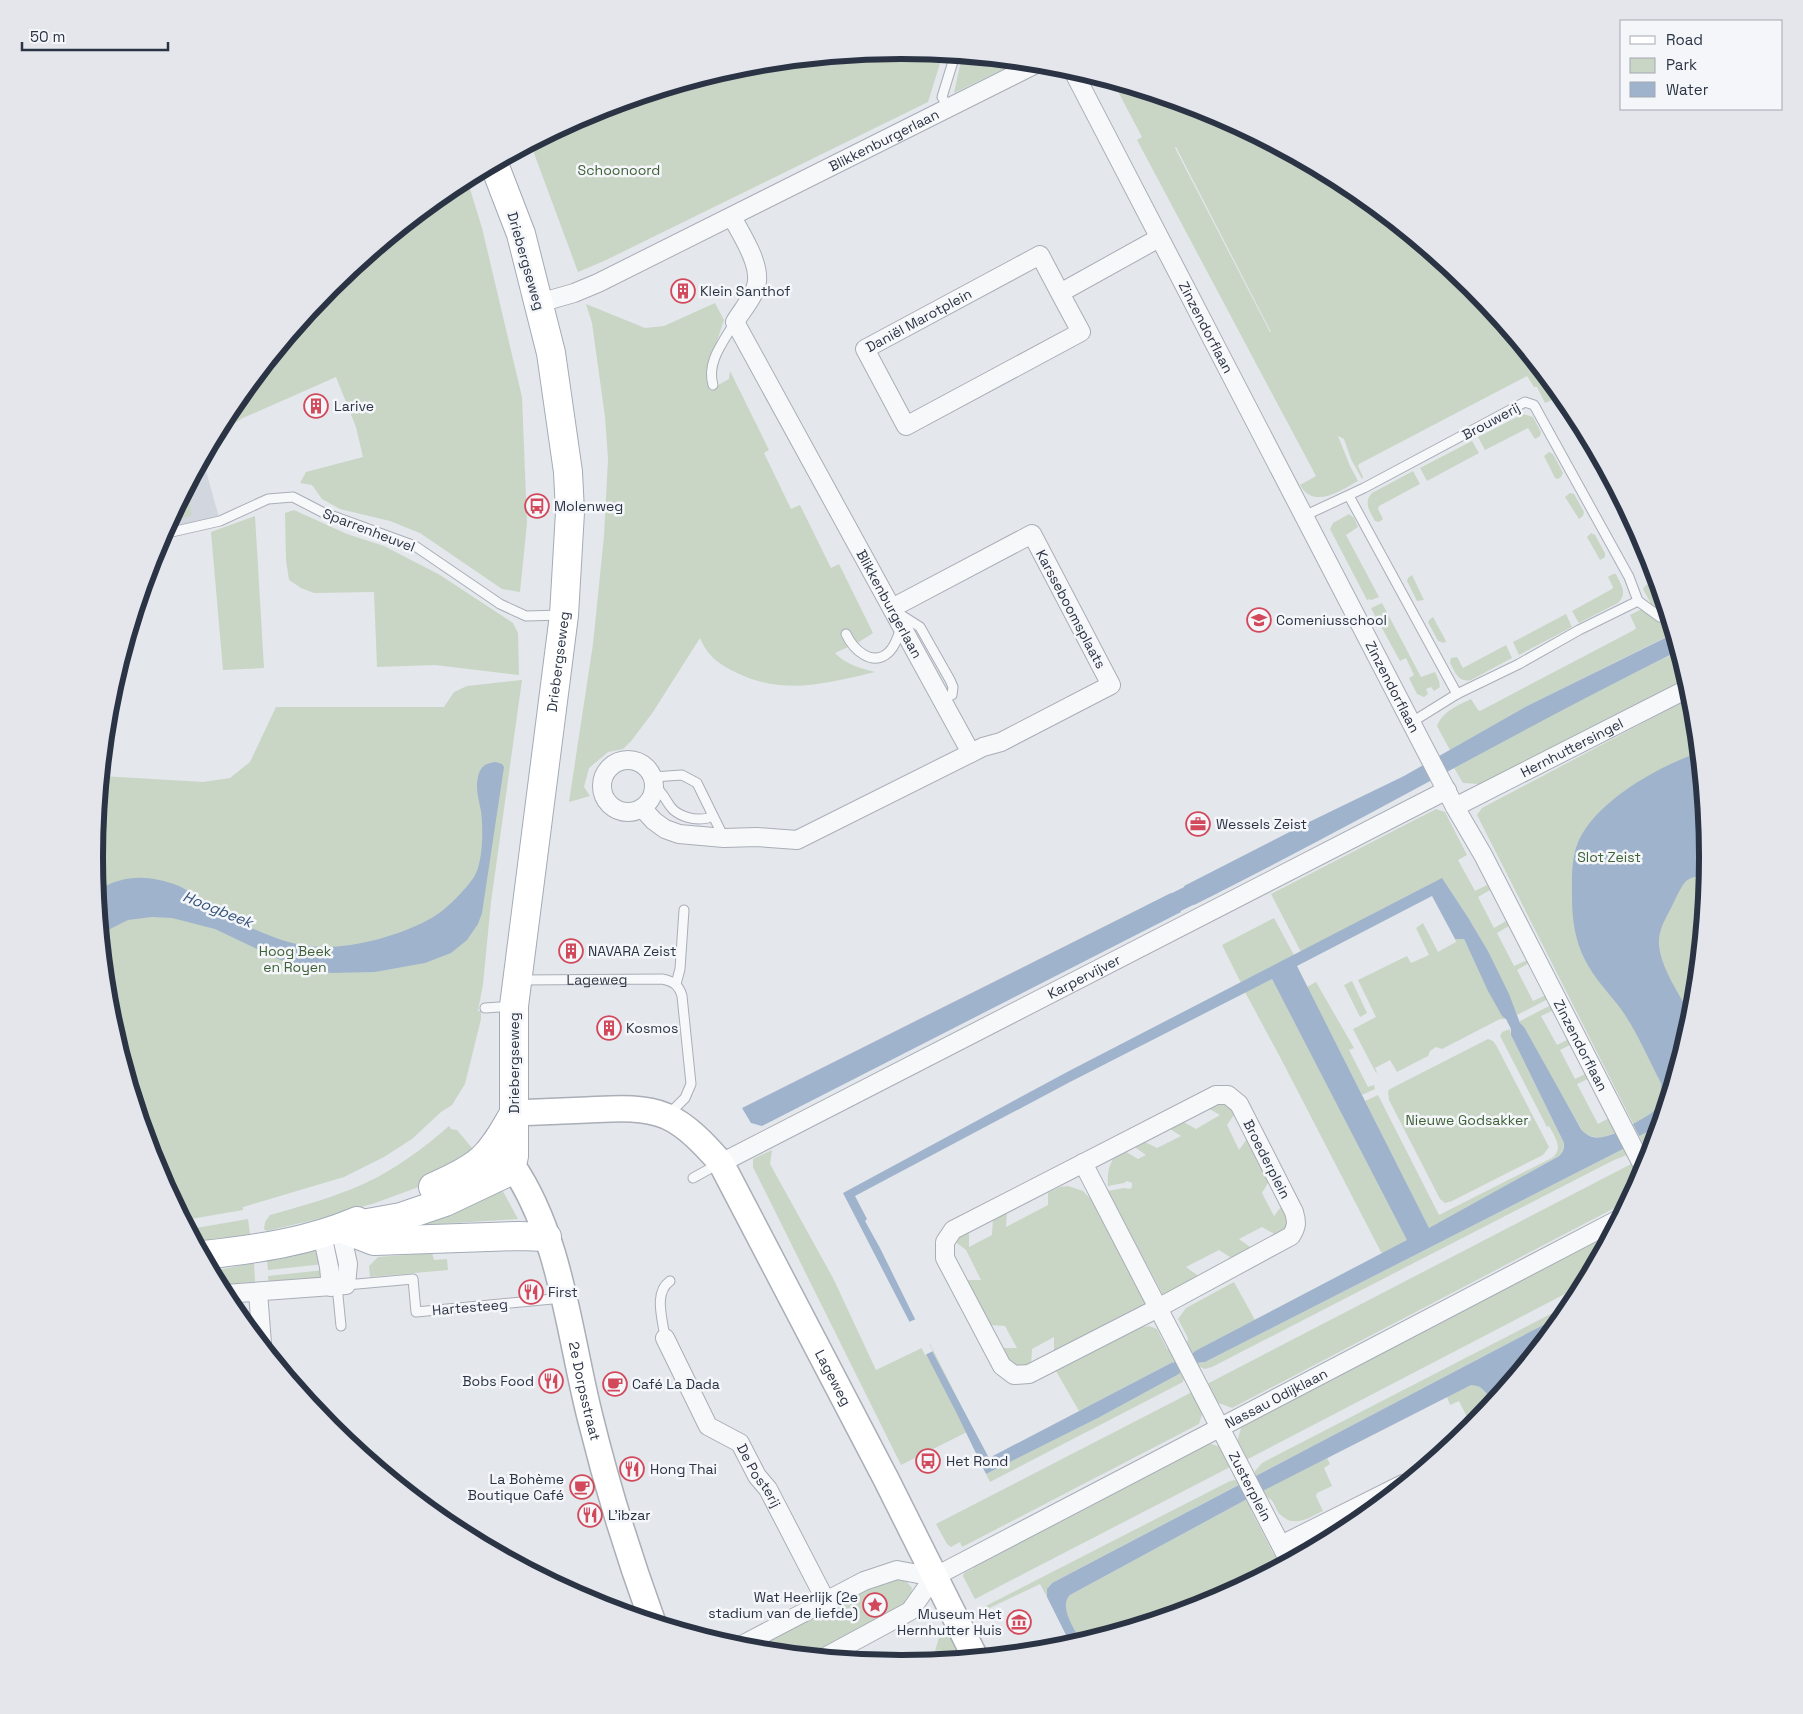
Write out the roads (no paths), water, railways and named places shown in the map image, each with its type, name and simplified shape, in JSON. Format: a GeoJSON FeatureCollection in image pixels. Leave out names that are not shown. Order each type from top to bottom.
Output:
{"type":"FeatureCollection","features":[{"type":"Feature","properties":{"kind":"main road","name":"Driebergseweg"},"geometry":{"type":"LineString","coordinates":[[496,170],[520,234],[551,353],[568,472],[570,534],[554,708],[516,993],[514,1113],[516,1146],[512,1165]]}},
{"type":"Feature","properties":{"kind":"main road","name":"Lageweg"},"geometry":{"type":"LineString","coordinates":[[514,1113],[626,1108],[648,1111],[667,1116],[708,1149],[720,1163],[890,1487],[972,1652]]}},
{"type":"Feature","properties":{"kind":"main road"},"geometry":{"type":"LineString","coordinates":[[331,1231],[462,1174],[478,1164],[493,1149],[514,1113]]}},
{"type":"Feature","properties":{"kind":"main road"},"geometry":{"type":"LineString","coordinates":[[209,1254],[261,1248],[401,1217],[423,1210],[490,1181],[504,1174],[512,1165]]}},
{"type":"Feature","properties":{"kind":"main road","name":"2e Dorpsstraat"},"geometry":{"type":"LineString","coordinates":[[512,1165],[531,1199],[548,1237],[609,1492],[632,1567],[650,1614]]}},
{"type":"Feature","properties":{"kind":"main road"},"geometry":{"type":"LineString","coordinates":[[331,1231],[374,1241],[519,1236],[548,1237]]}},
{"type":"Feature","properties":{"kind":"street","name":"Blikkenburgerlaan"},"geometry":{"type":"LineString","coordinates":[[539,303],[574,293],[598,283],[1026,69]]}},
{"type":"Feature","properties":{"kind":"street","name":"Zinzendorflaan"},"geometry":{"type":"LineString","coordinates":[[1077,79],[1455,807],[1483,855],[1640,1160]]}},
{"type":"Feature","properties":{"kind":"street"},"geometry":{"type":"LineString","coordinates":[[732,217],[756,268],[757,282],[736,322]]}},
{"type":"Feature","properties":{"kind":"street"},"geometry":{"type":"LineString","coordinates":[[1060,293],[1160,238]]}},
{"type":"Feature","properties":{"kind":"street","name":"Daniël Marotplein"},"geometry":{"type":"LineString","coordinates":[[1040,254],[1060,293],[1081,332],[906,426],[864,349],[1040,254]]}},
{"type":"Feature","properties":{"kind":"street","name":"Blikkenburgerlaan"},"geometry":{"type":"LineString","coordinates":[[736,322],[971,753]]}},
{"type":"Feature","properties":{"kind":"street","name":"Karsseboomsplaats"},"geometry":{"type":"LineString","coordinates":[[892,608],[1032,534],[1111,685],[1001,742],[983,747],[971,753]]}},
{"type":"Feature","properties":{"kind":"street","name":"Hernhuttersingel"},"geometry":{"type":"LineString","coordinates":[[1455,807],[1682,692]]}},
{"type":"Feature","properties":{"kind":"street"},"geometry":{"type":"LineString","coordinates":[[643,809],[665,829],[679,834],[724,838],[757,837],[797,840],[971,753]]}},
{"type":"Feature","properties":{"kind":"street"},"geometry":{"type":"LineString","coordinates":[[625,760],[634,760],[642,764],[649,770],[654,782],[654,795],[650,803],[643,809],[635,812],[626,813],[610,806],[602,791],[604,774],[617,762],[625,760]]}},
{"type":"Feature","properties":{"kind":"street","name":"Karpervijver"},"geometry":{"type":"LineString","coordinates":[[720,1163],[1191,922],[1445,787]]}},
{"type":"Feature","properties":{"kind":"street","name":"Broederplein"},"geometry":{"type":"LineString","coordinates":[[1216,1095],[1228,1095],[1239,1104],[1294,1212],[1297,1223],[1296,1229],[1291,1236],[1158,1308],[1030,1374],[1014,1375],[1002,1366],[945,1258],[945,1242],[952,1230],[1083,1163],[1216,1095]]}},
{"type":"Feature","properties":{"kind":"street"},"geometry":{"type":"LineString","coordinates":[[1083,1163],[1220,1428]]}},
{"type":"Feature","properties":{"kind":"street","name":"Nassau Odijklaan"},"geometry":{"type":"LineString","coordinates":[[934,1577],[1610,1224]]}},
{"type":"Feature","properties":{"kind":"street"},"geometry":{"type":"LineString","coordinates":[[234,1293],[338,1286],[348,1264],[331,1231]]}},
{"type":"Feature","properties":{"kind":"street"},"geometry":{"type":"LineString","coordinates":[[258,1292],[261,1333]]}},
{"type":"Feature","properties":{"kind":"street","name":"De Posterij"},"geometry":{"type":"LineString","coordinates":[[665,1338],[708,1426],[740,1443],[757,1476],[768,1489],[826,1601]]}},
{"type":"Feature","properties":{"kind":"street","name":"Zusterplein"},"geometry":{"type":"LineString","coordinates":[[1220,1428],[1285,1553],[1365,1506]]}},
{"type":"Feature","properties":{"kind":"street"},"geometry":{"type":"LineString","coordinates":[[750,1641],[864,1581],[897,1570],[934,1577],[910,1611],[832,1652]]}},
{"type":"Feature","properties":{"kind":"lane"},"geometry":{"type":"LineString","coordinates":[[948,107],[942,97],[953,60]]}},
{"type":"Feature","properties":{"kind":"lane"},"geometry":{"type":"LineString","coordinates":[[713,385],[711,371],[713,361],[736,322]]}},
{"type":"Feature","properties":{"kind":"lane","name":"Brouwerij"},"geometry":{"type":"LineString","coordinates":[[1304,516],[1349,496],[1526,402],[1534,405],[1629,577],[1638,601]]}},
{"type":"Feature","properties":{"kind":"lane"},"geometry":{"type":"LineString","coordinates":[[1349,496],[1457,694]]}},
{"type":"Feature","properties":{"kind":"lane","name":"Sparrenheuvel"},"geometry":{"type":"LineString","coordinates":[[173,532],[220,521],[268,499],[293,497],[322,512],[416,546],[500,604],[526,616],[564,615]]}},
{"type":"Feature","properties":{"kind":"lane"},"geometry":{"type":"LineString","coordinates":[[1412,722],[1457,694],[1519,664],[1579,630],[1638,601],[1660,617],[1662,617]]}},
{"type":"Feature","properties":{"kind":"lane"},"geometry":{"type":"LineString","coordinates":[[892,608],[920,627],[950,680],[952,695]]}},
{"type":"Feature","properties":{"kind":"lane"},"geometry":{"type":"LineString","coordinates":[[846,634],[856,650],[874,658],[882,657],[889,652],[895,643],[901,627]]}},
{"type":"Feature","properties":{"kind":"lane"},"geometry":{"type":"LineString","coordinates":[[708,818],[701,820],[692,819],[676,812],[654,782],[682,775],[697,783],[724,838]]}},
{"type":"Feature","properties":{"kind":"lane"},"geometry":{"type":"LineString","coordinates":[[667,1116],[685,1098],[691,1084],[682,996],[676,984],[680,969],[684,910]]}},
{"type":"Feature","properties":{"kind":"lane","name":"Lageweg"},"geometry":{"type":"LineString","coordinates":[[486,1008],[516,993],[628,979],[662,979],[670,980],[676,984]]}},
{"type":"Feature","properties":{"kind":"lane"},"geometry":{"type":"LineString","coordinates":[[693,1178],[720,1163]]}},
{"type":"Feature","properties":{"kind":"lane","name":"Hartesteeg"},"geometry":{"type":"LineString","coordinates":[[338,1286],[413,1279],[416,1312],[564,1298]]}},
{"type":"Feature","properties":{"kind":"lane"},"geometry":{"type":"LineString","coordinates":[[665,1338],[660,1297],[662,1289],[670,1280]]}},
{"type":"Feature","properties":{"kind":"lane"},"geometry":{"type":"LineString","coordinates":[[338,1286],[341,1326]]}},
{"type":"Feature","properties":{"kind":"water"},"geometry":{"type":"Polygon","coordinates":[[[1669,636],[1674,655],[1612,684],[1254,875],[1194,905],[1184,886],[1404,776],[1527,706],[1669,636]]]}},
{"type":"Feature","properties":{"kind":"water"},"geometry":{"type":"Polygon","coordinates":[[[1693,755],[1698,805],[1699,876],[1686,881],[1678,894],[1663,923],[1659,943],[1664,965],[1685,1005],[1673,1064],[1657,1114],[1651,1130],[1639,1136],[1633,1124],[1656,1109],[1661,1099],[1661,1083],[1627,1018],[1585,960],[1576,937],[1573,914],[1573,860],[1583,832],[1610,802],[1645,777],[1693,755]]]}},
{"type":"Feature","properties":{"kind":"water"},"geometry":{"type":"Polygon","coordinates":[[[496,762],[504,767],[482,913],[478,924],[467,940],[451,953],[425,963],[375,972],[331,973],[289,964],[215,929],[172,918],[152,917],[128,920],[107,930],[104,887],[118,881],[138,878],[148,878],[179,886],[217,905],[216,913],[268,935],[301,945],[332,947],[348,945],[381,938],[412,927],[445,909],[475,875],[480,861],[482,840],[482,818],[477,781],[482,768],[489,763],[496,762]]]}},
{"type":"Feature","properties":{"kind":"water"},"geometry":{"type":"Polygon","coordinates":[[[1442,878],[1488,951],[1509,994],[1520,1023],[1581,1129],[1590,1136],[1599,1138],[1620,1131],[1627,1147],[1205,1362],[1196,1363],[1191,1355],[1195,1351],[1407,1240],[1272,979],[1070,1082],[855,1196],[867,1219],[865,1221],[915,1319],[989,1458],[1171,1363],[1179,1361],[1183,1369],[1179,1374],[1098,1418],[986,1474],[843,1193],[1069,1071],[1442,878]],[[1432,896],[1297,966],[1429,1228],[1559,1156],[1564,1147],[1564,1143],[1511,1035],[1511,1029],[1506,1019],[1502,1016],[1488,991],[1464,939],[1455,939],[1432,896]]]}},
{"type":"Feature","properties":{"kind":"water"},"geometry":{"type":"Polygon","coordinates":[[[1171,893],[1181,912],[762,1126],[751,1123],[742,1108],[1171,893]]]}},
{"type":"Feature","properties":{"kind":"water"},"geometry":{"type":"Polygon","coordinates":[[[1550,1321],[1535,1343],[1520,1362],[1515,1364],[1512,1371],[1489,1397],[1482,1388],[1471,1385],[1249,1498],[1070,1595],[1067,1600],[1067,1612],[1077,1635],[1067,1638],[1047,1597],[1047,1589],[1052,1583],[1550,1321]]]}},
{"type":"Feature","properties":{"kind":"waterway"},"geometry":{"type":"LineString","coordinates":[[1152,914],[1213,884]]}},
{"type":"Feature","properties":{"kind":"place","name":"Klein Santhof"},"geometry":{"type":"Point","coordinates":[683,291]}},
{"type":"Feature","properties":{"kind":"place","name":"Larive"},"geometry":{"type":"Point","coordinates":[316,406]}},
{"type":"Feature","properties":{"kind":"place","name":"Molenweg"},"geometry":{"type":"Point","coordinates":[537,506]}},
{"type":"Feature","properties":{"kind":"place","name":"Comeniusschool"},"geometry":{"type":"Point","coordinates":[1259,620]}},
{"type":"Feature","properties":{"kind":"place","name":"Wessels Zeist"},"geometry":{"type":"Point","coordinates":[1198,824]}},
{"type":"Feature","properties":{"kind":"place","name":"NAVARA Zeist"},"geometry":{"type":"Point","coordinates":[571,951]}},
{"type":"Feature","properties":{"kind":"place","name":"Kosmos"},"geometry":{"type":"Point","coordinates":[609,1028]}},
{"type":"Feature","properties":{"kind":"place","name":"First"},"geometry":{"type":"Point","coordinates":[531,1292]}},
{"type":"Feature","properties":{"kind":"place","name":"Bobs Food"},"geometry":{"type":"Point","coordinates":[551,1381]}},
{"type":"Feature","properties":{"kind":"place","name":"Café La Dada"},"geometry":{"type":"Point","coordinates":[615,1384]}},
{"type":"Feature","properties":{"kind":"place","name":"Het Rond"},"geometry":{"type":"Point","coordinates":[928,1461]}},
{"type":"Feature","properties":{"kind":"place","name":"Hong Thai"},"geometry":{"type":"Point","coordinates":[632,1469]}},
{"type":"Feature","properties":{"kind":"place","name":"La Bohème Boutique Café"},"geometry":{"type":"Point","coordinates":[582,1487]}},
{"type":"Feature","properties":{"kind":"place","name":"L'ibzar"},"geometry":{"type":"Point","coordinates":[590,1515]}},
{"type":"Feature","properties":{"kind":"place","name":"Wat Heerlijk (2e stadium van de liefde)"},"geometry":{"type":"Point","coordinates":[875,1605]}},
{"type":"Feature","properties":{"kind":"place","name":"Museum Het Hernhutter Huis"},"geometry":{"type":"Point","coordinates":[1019,1622]}},
{"type":"Feature","properties":{"kind":"park label","name":"Schoonoord"},"geometry":{"type":"Point","coordinates":[619,170]}},
{"type":"Feature","properties":{"kind":"park label","name":"Slot Zeist"},"geometry":{"type":"Point","coordinates":[1609,857]}},
{"type":"Feature","properties":{"kind":"park label","name":"Hoog Beek en Royen"},"geometry":{"type":"Point","coordinates":[295,960]}},
{"type":"Feature","properties":{"kind":"park label","name":"Nieuwe Godsakker"},"geometry":{"type":"Point","coordinates":[1467,1120]}},
{"type":"Feature","properties":{"kind":"water label","name":"Hoogbeek"},"geometry":{"type":"Point","coordinates":[218,909]}}]}
